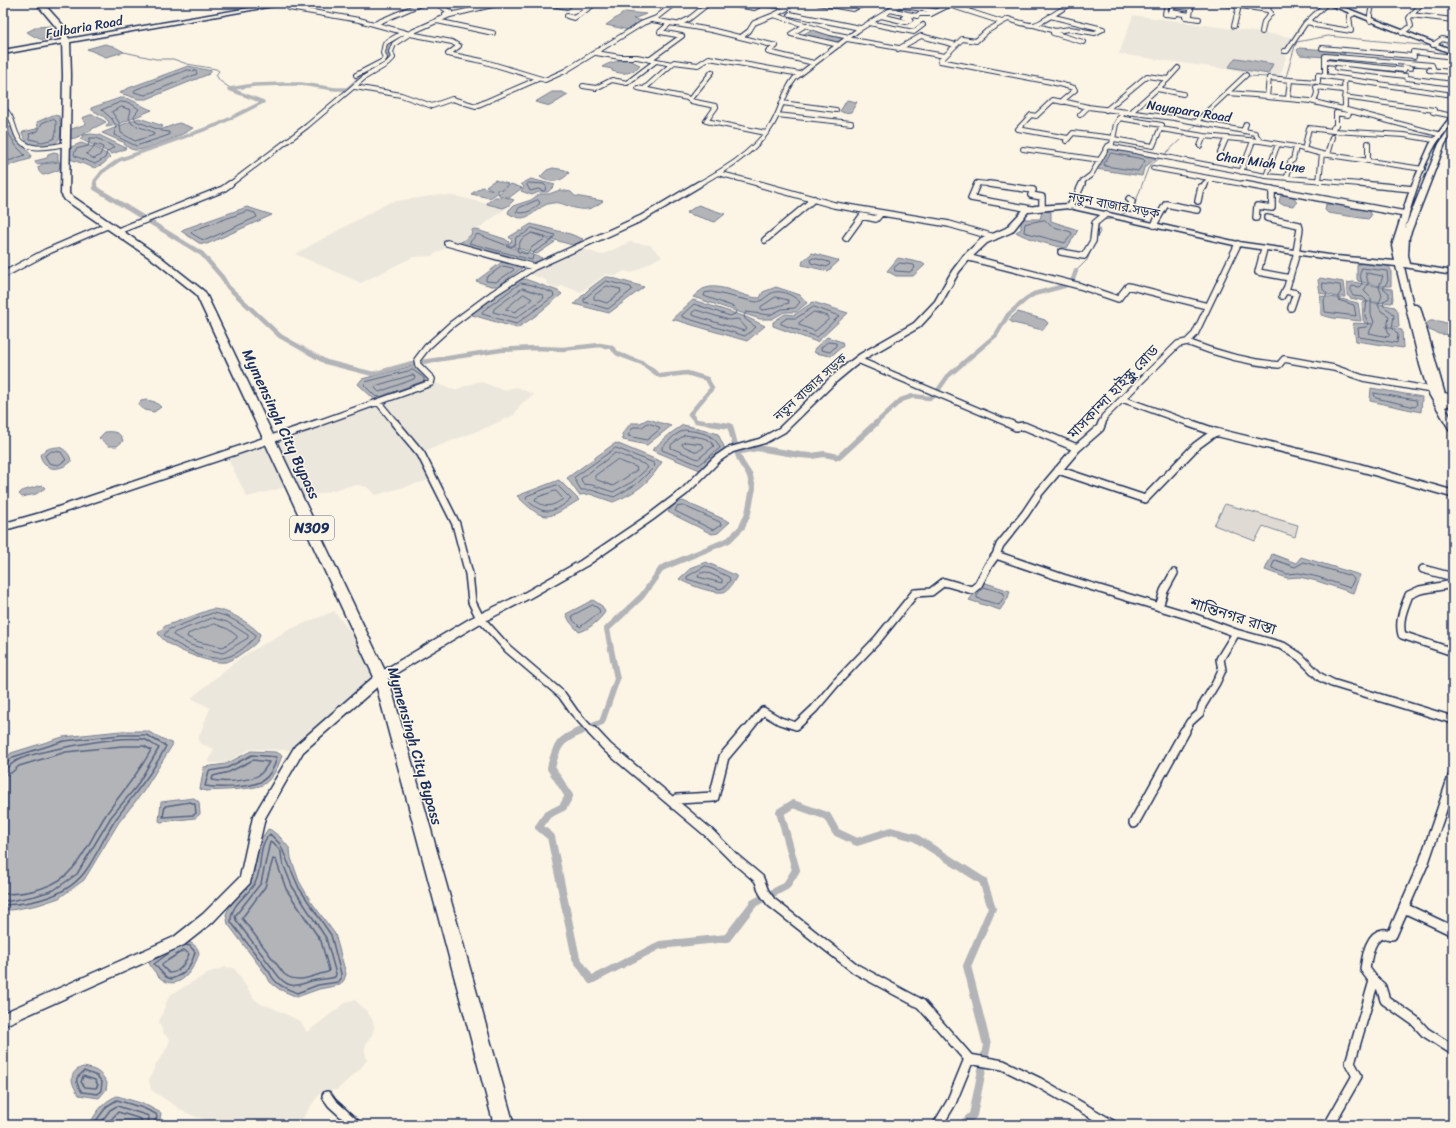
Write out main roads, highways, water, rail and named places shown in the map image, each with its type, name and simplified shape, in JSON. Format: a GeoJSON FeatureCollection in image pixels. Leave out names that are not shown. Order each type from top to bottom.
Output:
{"type":"FeatureCollection","features":[{"type":"Feature","properties":{"kind":"highway","name":"Mymensingh City Bypass"},"geometry":{"type":"LineString","coordinates":[[40,3],[59,26],[66,41],[66,195],[200,292],[271,440],[381,677],[504,1125]]}},
{"type":"Feature","properties":{"kind":"main road","name":"Fulbaria Road"},"geometry":{"type":"LineString","coordinates":[[3,52],[287,3]]}},
{"type":"Feature","properties":{"kind":"main road"},"geometry":{"type":"LineString","coordinates":[[1328,3],[1453,52]]}},
{"type":"Feature","properties":{"kind":"main road"},"geometry":{"type":"LineString","coordinates":[[1453,116],[1436,138],[1413,189],[1396,246],[1441,394],[1453,418]]}},
{"type":"Feature","properties":{"kind":"main road"},"geometry":{"type":"LineString","coordinates":[[1453,127],[1442,144],[1405,237],[1402,264],[1424,365],[1432,390],[1453,429]]}},
{"type":"Feature","properties":{"kind":"main road","name":"নতুন বাজার সড়ক"},"geometry":{"type":"LineString","coordinates":[[381,677],[430,646],[480,618],[558,578],[609,547],[684,492],[717,459],[735,448],[762,441],[782,430],[833,380],[858,360],[917,325],[938,302],[966,257],[984,241],[1009,230],[1022,213],[1031,209],[1069,206],[1264,249],[1362,261],[1402,264],[1453,273]]}},
{"type":"Feature","properties":{"kind":"main road"},"geometry":{"type":"LineString","coordinates":[[3,1020],[179,941],[208,918],[246,879],[259,817],[299,749],[381,677]]}},
{"type":"Feature","properties":{"kind":"water"},"geometry":{"type":"Polygon","coordinates":[[[625,12],[646,14],[633,19],[644,21],[629,30],[606,25],[625,12]]]}},
{"type":"Feature","properties":{"kind":"water"},"geometry":{"type":"Polygon","coordinates":[[[50,26],[55,32],[53,35],[54,37],[51,39],[40,39],[27,32],[37,27],[50,26]]]}},
{"type":"Feature","properties":{"kind":"water"},"geometry":{"type":"Polygon","coordinates":[[[813,29],[844,37],[837,44],[802,35],[813,29]]]}},
{"type":"Feature","properties":{"kind":"water"},"geometry":{"type":"Polygon","coordinates":[[[105,44],[113,46],[124,52],[106,57],[87,49],[105,44]]]}},
{"type":"Feature","properties":{"kind":"water"},"geometry":{"type":"Polygon","coordinates":[[[1299,48],[1344,51],[1345,55],[1324,57],[1300,55],[1297,50],[1299,48]]]}},
{"type":"Feature","properties":{"kind":"water"},"geometry":{"type":"Polygon","coordinates":[[[1235,58],[1273,64],[1268,74],[1229,67],[1235,58]]]}},
{"type":"Feature","properties":{"kind":"water"},"geometry":{"type":"Polygon","coordinates":[[[620,60],[629,60],[640,65],[628,73],[616,72],[612,71],[612,69],[602,67],[620,60]]]}},
{"type":"Feature","properties":{"kind":"water"},"geometry":{"type":"Polygon","coordinates":[[[188,66],[212,71],[209,74],[147,99],[138,99],[120,93],[126,89],[188,66]]]}},
{"type":"Feature","properties":{"kind":"water"},"geometry":{"type":"Polygon","coordinates":[[[552,92],[562,92],[568,95],[550,106],[535,102],[552,92]]]}},
{"type":"Feature","properties":{"kind":"water"},"geometry":{"type":"Polygon","coordinates":[[[120,98],[129,99],[152,110],[117,125],[106,127],[109,122],[91,108],[120,98]]]}},
{"type":"Feature","properties":{"kind":"water"},"geometry":{"type":"Polygon","coordinates":[[[847,100],[857,102],[851,112],[844,113],[840,111],[847,100]]]}},
{"type":"Feature","properties":{"kind":"water"},"geometry":{"type":"Polygon","coordinates":[[[53,115],[59,116],[60,118],[61,133],[56,143],[40,147],[29,143],[22,133],[36,129],[38,127],[37,122],[53,115]]]}},
{"type":"Feature","properties":{"kind":"water"},"geometry":{"type":"Polygon","coordinates":[[[94,115],[106,122],[92,129],[91,131],[69,139],[69,130],[86,124],[82,118],[94,115]]]}},
{"type":"Feature","properties":{"kind":"water"},"geometry":{"type":"Polygon","coordinates":[[[139,118],[163,126],[160,130],[179,123],[193,128],[165,142],[149,148],[136,150],[128,147],[124,144],[125,143],[102,133],[139,118]]]}},
{"type":"Feature","properties":{"kind":"water"},"geometry":{"type":"Polygon","coordinates":[[[11,127],[17,138],[31,155],[30,159],[3,167],[3,128],[11,127]]]}},
{"type":"Feature","properties":{"kind":"water"},"geometry":{"type":"Polygon","coordinates":[[[84,135],[99,135],[126,148],[112,154],[80,139],[84,135]]]}},
{"type":"Feature","properties":{"kind":"water"},"geometry":{"type":"Polygon","coordinates":[[[81,143],[96,148],[111,157],[103,164],[95,168],[70,159],[71,147],[81,143]]]}},
{"type":"Feature","properties":{"kind":"water"},"geometry":{"type":"Polygon","coordinates":[[[1110,148],[1156,158],[1144,168],[1142,176],[1096,169],[1110,148]]]}},
{"type":"Feature","properties":{"kind":"water"},"geometry":{"type":"Polygon","coordinates":[[[54,152],[58,153],[59,161],[36,164],[35,161],[47,158],[48,154],[54,152]]]}},
{"type":"Feature","properties":{"kind":"water"},"geometry":{"type":"Polygon","coordinates":[[[60,162],[59,170],[44,175],[41,174],[38,167],[42,164],[60,162]]]}},
{"type":"Feature","properties":{"kind":"water"},"geometry":{"type":"Polygon","coordinates":[[[553,168],[565,170],[569,173],[556,181],[548,181],[540,177],[547,170],[553,168]]]}},
{"type":"Feature","properties":{"kind":"water"},"geometry":{"type":"Polygon","coordinates":[[[531,179],[555,185],[548,192],[539,192],[532,195],[521,191],[524,187],[521,184],[531,179]]]}},
{"type":"Feature","properties":{"kind":"water"},"geometry":{"type":"Polygon","coordinates":[[[495,180],[508,184],[501,190],[496,190],[499,192],[490,198],[471,194],[482,187],[493,190],[486,186],[495,180]]]}},
{"type":"Feature","properties":{"kind":"water"},"geometry":{"type":"Polygon","coordinates":[[[511,184],[522,188],[510,197],[505,197],[514,200],[508,206],[503,208],[487,204],[495,197],[502,197],[498,194],[511,184]]]}},
{"type":"Feature","properties":{"kind":"water"},"geometry":{"type":"Polygon","coordinates":[[[560,190],[571,192],[575,196],[603,201],[594,207],[586,209],[578,209],[561,203],[547,204],[527,217],[522,218],[508,213],[513,206],[531,200],[540,194],[549,194],[560,190]]]}},
{"type":"Feature","properties":{"kind":"water"},"geometry":{"type":"Polygon","coordinates":[[[1281,194],[1292,195],[1297,203],[1293,206],[1281,204],[1279,202],[1281,194]]]}},
{"type":"Feature","properties":{"kind":"water"},"geometry":{"type":"Polygon","coordinates":[[[1326,204],[1338,204],[1365,209],[1369,211],[1371,216],[1368,219],[1328,213],[1325,210],[1326,204]]]}},
{"type":"Feature","properties":{"kind":"water"},"geometry":{"type":"Polygon","coordinates":[[[698,205],[725,214],[715,222],[686,213],[698,205]]]}},
{"type":"Feature","properties":{"kind":"water"},"geometry":{"type":"Polygon","coordinates":[[[247,207],[272,215],[207,244],[199,243],[181,231],[184,229],[247,207]]]}},
{"type":"Feature","properties":{"kind":"water"},"geometry":{"type":"Polygon","coordinates":[[[1042,212],[1051,212],[1051,221],[1078,230],[1067,248],[1041,242],[1016,232],[1021,229],[1022,219],[1040,219],[1042,212]]]}},
{"type":"Feature","properties":{"kind":"water"},"geometry":{"type":"Polygon","coordinates":[[[531,224],[570,234],[583,239],[572,245],[531,233],[555,242],[537,254],[508,245],[512,241],[509,237],[519,231],[523,231],[523,229],[531,224]]]}},
{"type":"Feature","properties":{"kind":"water"},"geometry":{"type":"Polygon","coordinates":[[[474,229],[505,239],[509,242],[507,246],[542,258],[540,261],[532,264],[458,244],[471,235],[472,230],[474,229]]]}},
{"type":"Feature","properties":{"kind":"water"},"geometry":{"type":"Polygon","coordinates":[[[812,253],[839,261],[828,271],[802,265],[803,261],[812,253]]]}},
{"type":"Feature","properties":{"kind":"water"},"geometry":{"type":"Polygon","coordinates":[[[898,258],[925,265],[913,276],[896,276],[887,271],[898,258]]]}},
{"type":"Feature","properties":{"kind":"water"},"geometry":{"type":"Polygon","coordinates":[[[502,262],[514,264],[522,268],[498,286],[491,286],[476,281],[502,262]]]}},
{"type":"Feature","properties":{"kind":"water"},"geometry":{"type":"Polygon","coordinates":[[[1363,263],[1389,266],[1391,270],[1391,286],[1380,286],[1358,281],[1357,265],[1363,263]]]}},
{"type":"Feature","properties":{"kind":"water"},"geometry":{"type":"Polygon","coordinates":[[[605,277],[644,287],[609,313],[574,304],[589,289],[605,277]]]}},
{"type":"Feature","properties":{"kind":"water"},"geometry":{"type":"Polygon","coordinates":[[[1320,278],[1343,282],[1345,297],[1337,297],[1320,293],[1318,280],[1320,278]]]}},
{"type":"Feature","properties":{"kind":"water"},"geometry":{"type":"Polygon","coordinates":[[[525,279],[558,291],[562,294],[534,317],[517,328],[472,315],[476,310],[506,287],[512,283],[525,279]]]}},
{"type":"Feature","properties":{"kind":"water"},"geometry":{"type":"Polygon","coordinates":[[[1353,282],[1392,289],[1392,303],[1370,302],[1395,307],[1398,312],[1399,327],[1385,327],[1402,330],[1403,348],[1356,341],[1353,323],[1372,324],[1365,323],[1363,320],[1362,303],[1369,302],[1350,298],[1347,295],[1347,283],[1353,282]]]}},
{"type":"Feature","properties":{"kind":"water"},"geometry":{"type":"Polygon","coordinates":[[[717,287],[760,298],[763,292],[776,287],[800,295],[807,303],[796,312],[784,312],[772,319],[760,319],[693,297],[703,289],[717,287]]]}},
{"type":"Feature","properties":{"kind":"water"},"geometry":{"type":"Polygon","coordinates":[[[1320,296],[1358,303],[1361,321],[1321,315],[1320,296]]]}},
{"type":"Feature","properties":{"kind":"water"},"geometry":{"type":"Polygon","coordinates":[[[693,300],[746,317],[765,326],[747,341],[672,319],[693,300]]]}},
{"type":"Feature","properties":{"kind":"water"},"geometry":{"type":"Polygon","coordinates":[[[813,302],[848,313],[817,342],[773,326],[773,322],[785,314],[794,315],[813,302]]]}},
{"type":"Feature","properties":{"kind":"water"},"geometry":{"type":"Polygon","coordinates":[[[1018,312],[1045,320],[1048,323],[1043,330],[1013,323],[1009,320],[1018,312]]]}},
{"type":"Feature","properties":{"kind":"water"},"geometry":{"type":"Polygon","coordinates":[[[1430,321],[1439,321],[1453,325],[1453,335],[1439,334],[1429,330],[1426,324],[1430,321]]]}},
{"type":"Feature","properties":{"kind":"water"},"geometry":{"type":"Polygon","coordinates":[[[827,337],[842,342],[843,346],[831,356],[815,353],[815,348],[827,337]]]}},
{"type":"Feature","properties":{"kind":"water"},"geometry":{"type":"Polygon","coordinates":[[[412,366],[418,367],[430,381],[376,401],[358,384],[362,379],[412,366]]]}},
{"type":"Feature","properties":{"kind":"water"},"geometry":{"type":"Polygon","coordinates":[[[1371,388],[1422,397],[1421,412],[1370,401],[1371,388]]]}},
{"type":"Feature","properties":{"kind":"water"},"geometry":{"type":"Polygon","coordinates":[[[147,400],[155,402],[161,407],[154,412],[144,410],[138,405],[141,401],[147,400]]]}},
{"type":"Feature","properties":{"kind":"water"},"geometry":{"type":"Polygon","coordinates":[[[648,419],[671,426],[647,445],[623,440],[622,434],[631,423],[640,423],[648,419]]]}},
{"type":"Feature","properties":{"kind":"water"},"geometry":{"type":"Polygon","coordinates":[[[683,425],[718,434],[725,449],[700,470],[652,450],[671,433],[683,425]]]}},
{"type":"Feature","properties":{"kind":"water"},"geometry":{"type":"Polygon","coordinates":[[[105,432],[119,434],[123,441],[117,446],[109,446],[99,438],[105,432]]]}},
{"type":"Feature","properties":{"kind":"water"},"geometry":{"type":"Polygon","coordinates":[[[616,443],[662,462],[647,482],[629,495],[613,502],[590,494],[579,495],[567,478],[616,443]]]}},
{"type":"Feature","properties":{"kind":"water"},"geometry":{"type":"Polygon","coordinates":[[[59,447],[67,453],[71,462],[57,468],[45,465],[40,455],[48,449],[59,447]]]}},
{"type":"Feature","properties":{"kind":"water"},"geometry":{"type":"Polygon","coordinates":[[[559,480],[579,500],[553,515],[541,515],[534,511],[517,496],[559,480]]]}},
{"type":"Feature","properties":{"kind":"water"},"geometry":{"type":"Polygon","coordinates":[[[42,485],[45,488],[36,494],[22,497],[19,494],[22,491],[42,485]]]}},
{"type":"Feature","properties":{"kind":"water"},"geometry":{"type":"Polygon","coordinates":[[[683,501],[730,522],[718,533],[712,534],[668,512],[674,504],[683,501]]]}},
{"type":"Feature","properties":{"kind":"water"},"geometry":{"type":"Polygon","coordinates":[[[1272,554],[1296,563],[1301,557],[1360,575],[1353,593],[1317,581],[1299,577],[1287,578],[1265,570],[1272,554]]]}},
{"type":"Feature","properties":{"kind":"water"},"geometry":{"type":"Polygon","coordinates":[[[706,562],[737,576],[732,585],[726,591],[709,591],[688,584],[679,579],[692,567],[706,562]]]}},
{"type":"Feature","properties":{"kind":"water"},"geometry":{"type":"Polygon","coordinates":[[[983,582],[1010,591],[1008,598],[1000,610],[969,600],[983,582]]]}},
{"type":"Feature","properties":{"kind":"water"},"geometry":{"type":"Polygon","coordinates":[[[593,600],[602,606],[605,612],[594,624],[579,632],[570,622],[566,614],[593,600]]]}},
{"type":"Feature","properties":{"kind":"water"},"geometry":{"type":"Polygon","coordinates":[[[212,609],[224,611],[238,617],[250,625],[260,634],[257,642],[234,659],[225,662],[218,662],[191,655],[172,646],[158,633],[165,626],[212,609]]]}},
{"type":"Feature","properties":{"kind":"water"},"geometry":{"type":"Polygon","coordinates":[[[121,731],[147,731],[173,744],[143,792],[119,822],[84,880],[59,898],[38,905],[11,910],[3,909],[3,761],[11,753],[63,737],[121,731]]]}},
{"type":"Feature","properties":{"kind":"water"},"geometry":{"type":"Polygon","coordinates":[[[251,751],[275,752],[282,755],[275,771],[264,784],[236,789],[206,791],[200,789],[204,767],[226,764],[251,751]]]}},
{"type":"Feature","properties":{"kind":"water"},"geometry":{"type":"Polygon","coordinates":[[[194,798],[199,802],[200,814],[195,818],[159,821],[161,802],[194,798]]]}},
{"type":"Feature","properties":{"kind":"water"},"geometry":{"type":"Polygon","coordinates":[[[268,829],[280,837],[290,849],[291,858],[299,881],[310,900],[335,934],[346,974],[340,985],[319,989],[297,997],[279,989],[270,982],[228,924],[226,914],[230,906],[252,880],[261,839],[268,829]]]}},
{"type":"Feature","properties":{"kind":"water"},"geometry":{"type":"Polygon","coordinates":[[[182,941],[196,946],[199,954],[196,961],[188,974],[182,979],[171,983],[164,981],[157,975],[149,962],[182,941]]]}},
{"type":"Feature","properties":{"kind":"water"},"geometry":{"type":"Polygon","coordinates":[[[83,1067],[98,1072],[103,1076],[107,1083],[106,1090],[99,1098],[79,1095],[74,1087],[72,1079],[74,1072],[83,1067]]]}},
{"type":"Feature","properties":{"kind":"water"},"geometry":{"type":"Polygon","coordinates":[[[117,1096],[144,1104],[161,1113],[160,1119],[156,1125],[89,1125],[104,1104],[117,1096]]]}},
{"type":"Feature","properties":{"kind":"waterway"},"geometry":{"type":"LineString","coordinates":[[446,15],[400,36],[388,47],[388,61],[365,73],[347,89],[335,89],[301,84],[284,84],[254,85],[229,89],[263,102],[217,125],[119,160],[102,172],[95,181],[95,188],[202,254],[222,277],[228,287],[280,336],[326,362],[373,374],[409,364],[501,350],[534,348],[563,349],[600,345],[611,347],[618,354],[642,363],[660,376],[687,373],[707,379],[712,388],[690,414],[696,421],[716,424]]}},
{"type":"Feature","properties":{"kind":"waterway"},"geometry":{"type":"LineString","coordinates":[[1281,77],[1286,77],[1297,42],[1328,36],[1431,46]]}},
{"type":"Feature","properties":{"kind":"waterway"},"geometry":{"type":"LineString","coordinates":[[124,52],[156,59],[173,59],[187,64],[216,69],[219,71],[216,75],[220,81],[230,88]]}},
{"type":"Feature","properties":{"kind":"waterway"},"geometry":{"type":"LineString","coordinates":[[1247,76],[1269,77]]}},
{"type":"Feature","properties":{"kind":"waterway"},"geometry":{"type":"LineString","coordinates":[[1204,117],[1227,95]]}},
{"type":"Feature","properties":{"kind":"waterway"},"geometry":{"type":"LineString","coordinates":[[1119,216],[1133,209],[1149,166],[1164,155],[1197,124]]}},
{"type":"Feature","properties":{"kind":"waterway"},"geometry":{"type":"LineString","coordinates":[[1103,220],[1117,218]]}},
{"type":"Feature","properties":{"kind":"waterway"},"geometry":{"type":"LineString","coordinates":[[1096,239],[1100,232],[1098,226],[1100,222]]}},
{"type":"Feature","properties":{"kind":"waterway"},"geometry":{"type":"LineString","coordinates":[[1076,271],[1087,260],[1092,248]]}},
{"type":"Feature","properties":{"kind":"waterway"},"geometry":{"type":"LineString","coordinates":[[875,424],[901,400],[913,396],[929,398],[934,396],[948,376],[996,335],[1008,315],[1026,299],[1034,294],[1064,286],[1072,282],[1076,271]]}},
{"type":"Feature","properties":{"kind":"waterway"},"geometry":{"type":"LineString","coordinates":[[709,423],[716,424]]}},
{"type":"Feature","properties":{"kind":"waterway"},"geometry":{"type":"LineString","coordinates":[[737,452],[757,448],[800,455],[812,456],[824,454],[839,457],[876,423]]}},
{"type":"Feature","properties":{"kind":"waterway"},"geometry":{"type":"LineString","coordinates":[[716,424],[730,426],[737,452]]}},
{"type":"Feature","properties":{"kind":"waterway"},"geometry":{"type":"LineString","coordinates":[[579,732],[602,722],[617,679],[607,629],[642,596],[662,568],[729,540],[742,527],[748,513],[753,488],[750,476],[741,462],[737,452]]}},
{"type":"Feature","properties":{"kind":"waterway"},"geometry":{"type":"LineString","coordinates":[[581,731],[568,737],[560,744],[551,768],[569,796],[563,807],[547,815],[539,827],[551,837],[576,958],[591,980],[660,945],[727,938],[754,903],[786,886],[796,870],[780,812],[793,804],[827,816],[836,832],[857,842],[891,831],[914,837],[983,881],[992,908],[967,966],[987,1045],[973,1115],[962,1125]]}}]}
